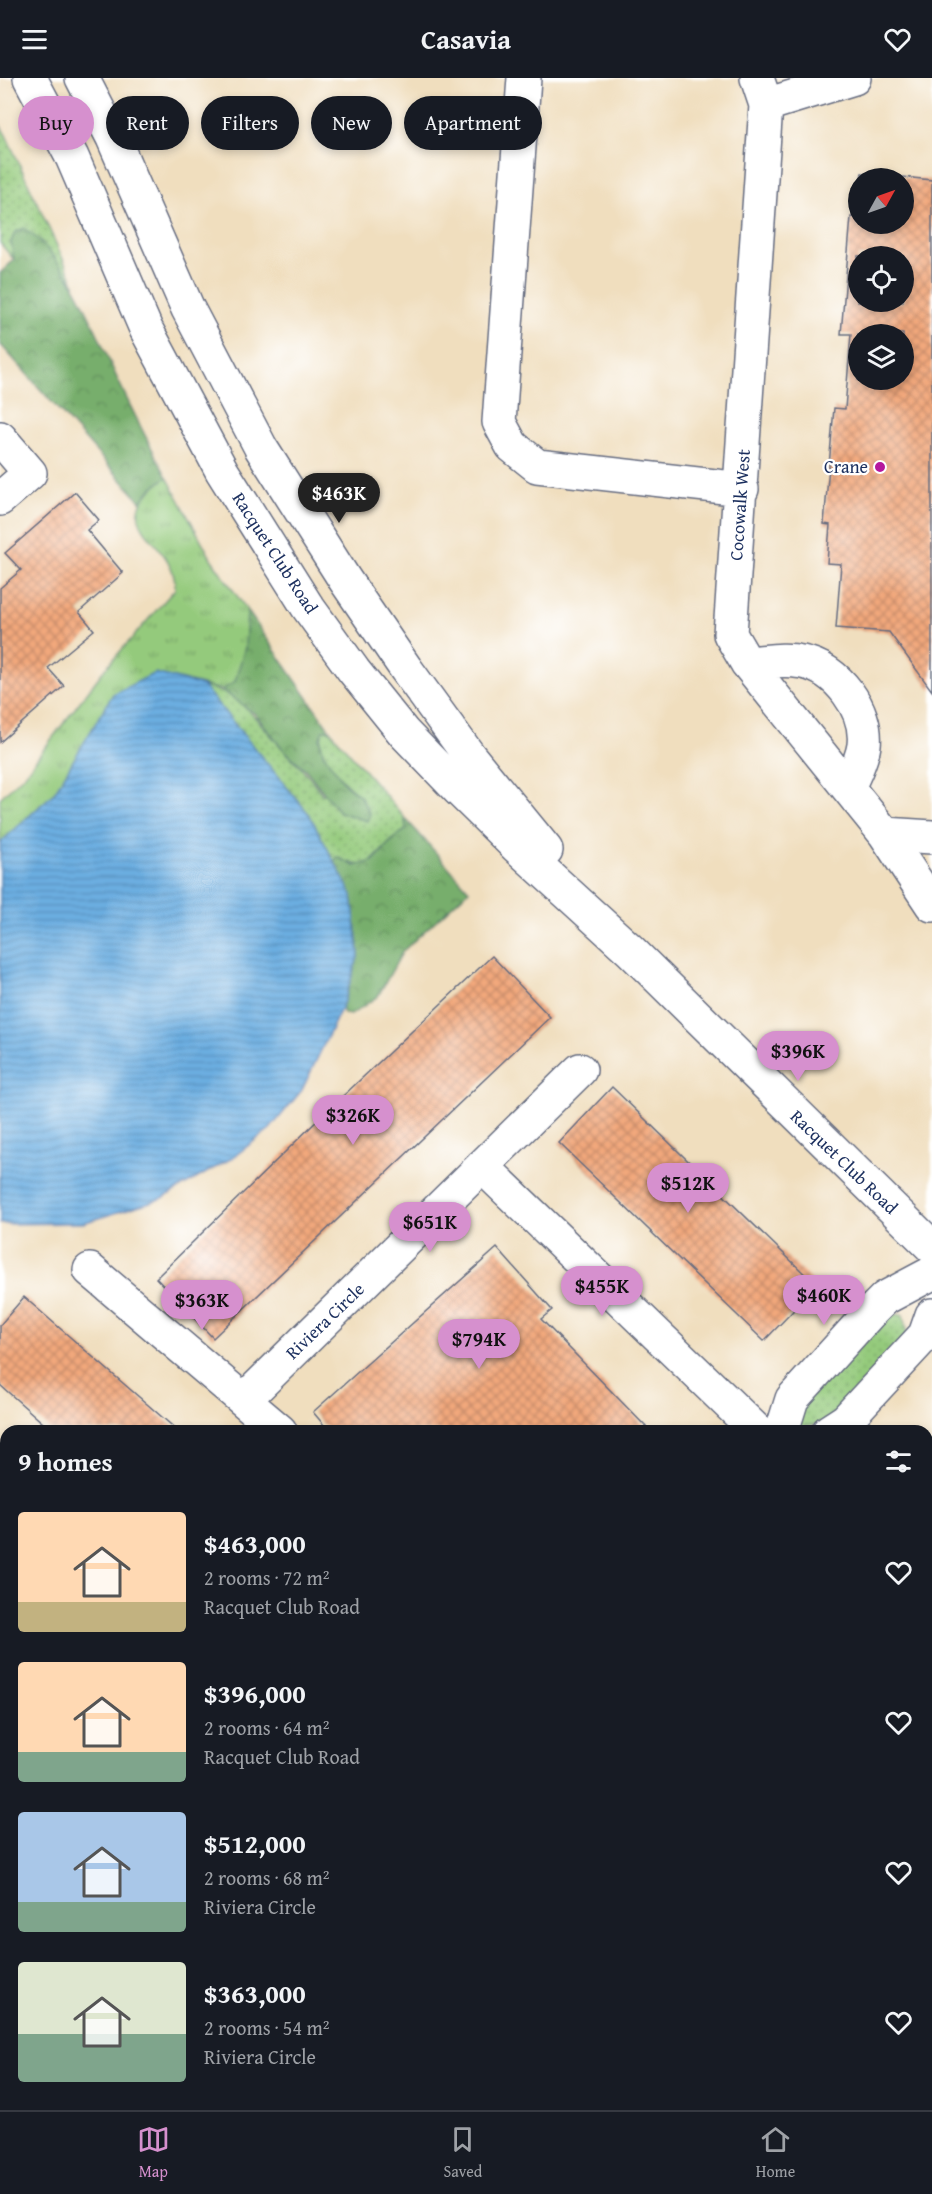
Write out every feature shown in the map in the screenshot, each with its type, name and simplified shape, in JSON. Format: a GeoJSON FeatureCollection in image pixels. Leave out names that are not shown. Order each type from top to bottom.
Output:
{"type":"FeatureCollection","features":[{"type":"Feature","properties":{"kind":"street","name":"Racquet Club Road"},"geometry":{"type":"LineString","coordinates":[[30,78],[72,157],[146,329],[222,471],[308,606],[354,671],[404,733],[516,846],[630,950],[932,1247]]}},
{"type":"Feature","properties":{"kind":"street","name":"Racquet Club Road"},"geometry":{"type":"LineString","coordinates":[[82,78],[113,138],[188,309],[261,448],[345,580],[470,757],[630,950]]}},
{"type":"Feature","properties":{"kind":"street"},"geometry":{"type":"LineString","coordinates":[[524,78],[499,422],[512,446],[537,466],[742,489]]}},
{"type":"Feature","properties":{"kind":"street"},"geometry":{"type":"LineString","coordinates":[[761,91],[854,78]]}},
{"type":"Feature","properties":{"kind":"street","name":"Cocowalk West"},"geometry":{"type":"LineString","coordinates":[[761,91],[742,489],[730,634],[747,663],[885,834],[932,905]]}},
{"type":"Feature","properties":{"kind":"street"},"geometry":{"type":"LineString","coordinates":[[0,438],[30,473],[0,499]]}},
{"type":"Feature","properties":{"kind":"street"},"geometry":{"type":"LineString","coordinates":[[747,663],[788,660],[806,662],[829,674],[842,686],[858,708],[863,725],[864,743],[861,759],[848,788]]}},
{"type":"Feature","properties":{"kind":"street"},"geometry":{"type":"LineString","coordinates":[[885,834],[932,837]]}},
{"type":"Feature","properties":{"kind":"street","name":"Riviera Circle"},"geometry":{"type":"LineString","coordinates":[[244,1400],[580,1070]]}},
{"type":"Feature","properties":{"kind":"street"},"geometry":{"type":"LineString","coordinates":[[482,1166],[751,1425]]}},
{"type":"Feature","properties":{"kind":"street"},"geometry":{"type":"LineString","coordinates":[[90,1270],[273,1425]]}},
{"type":"Feature","properties":{"kind":"street"},"geometry":{"type":"LineString","coordinates":[[784,1425],[792,1398],[870,1313],[885,1298],[932,1273]]}},
{"type":"Feature","properties":{"kind":"street"},"geometry":{"type":"LineString","coordinates":[[838,1425],[925,1335],[932,1315]]}},
{"type":"Feature","properties":{"kind":"green space"},"geometry":{"type":"Polygon","coordinates":[[[0,125],[75,285],[40,240],[14,260],[0,243],[0,125]]]}},
{"type":"Feature","properties":{"kind":"green space"},"geometry":{"type":"Polygon","coordinates":[[[24,228],[56,259],[69,277],[167,477],[152,488],[141,502],[0,344],[0,273],[14,260],[11,242],[15,232],[24,228]]]}},
{"type":"Feature","properties":{"kind":"green space"},"geometry":{"type":"Polygon","coordinates":[[[167,477],[212,560],[247,610],[245,647],[235,681],[222,690],[155,673],[113,694],[54,793],[0,843],[0,798],[25,774],[104,670],[175,589],[173,572],[165,557],[146,533],[140,521],[139,508],[147,494],[167,477]]]}},
{"type":"Feature","properties":{"kind":"green space"},"geometry":{"type":"Polygon","coordinates":[[[247,610],[330,730],[323,730],[320,739],[323,753],[345,784],[360,796],[370,814],[367,821],[339,812],[306,770],[283,749],[255,714],[222,690],[235,681],[245,647],[247,610]]]}},
{"type":"Feature","properties":{"kind":"green space"},"geometry":{"type":"Polygon","coordinates":[[[203,686],[228,695],[248,710],[322,794],[360,796],[345,783],[326,758],[321,739],[323,730],[330,730],[405,818],[406,830],[370,862],[360,865],[337,857],[335,863],[309,814],[203,686]]]}},
{"type":"Feature","properties":{"kind":"green space"},"geometry":{"type":"Polygon","coordinates":[[[405,818],[469,890],[403,951],[378,996],[351,1015],[344,1014],[342,1007],[359,954],[352,896],[335,863],[337,857],[355,866],[373,861],[396,836],[406,830],[405,818]]]}},
{"type":"Feature","properties":{"kind":"green space"},"geometry":{"type":"Polygon","coordinates":[[[870,1313],[903,1315],[910,1351],[846,1420],[813,1425],[793,1425],[792,1399],[870,1313]]]}},
{"type":"Feature","properties":{"kind":"water"},"geometry":{"type":"Polygon","coordinates":[[[155,673],[203,686],[309,814],[352,895],[359,954],[342,1007],[302,1090],[270,1129],[232,1158],[163,1198],[83,1223],[0,1224],[0,843],[54,793],[113,694],[155,673]]]}},
{"type":"Feature","properties":{"kind":"building","name":"Crane"},"geometry":{"type":"Polygon","coordinates":[[[914,178],[932,180],[932,691],[889,632],[836,628],[841,564],[827,563],[830,525],[824,524],[834,408],[845,409],[848,372],[848,390],[914,390],[914,324],[848,324],[848,334],[841,334],[848,252],[848,312],[914,312],[914,246],[849,246],[850,234],[914,234],[914,178]]]}},
{"type":"Feature","properties":{"kind":"building"},"geometry":{"type":"Polygon","coordinates":[[[75,492],[99,520],[87,530],[123,573],[79,612],[94,630],[48,668],[64,686],[0,742],[0,588],[21,570],[5,553],[75,492]]]}},
{"type":"Feature","properties":{"kind":"building"},"geometry":{"type":"Polygon","coordinates":[[[492,956],[550,1017],[213,1338],[156,1278],[327,1111],[492,956]]]}},
{"type":"Feature","properties":{"kind":"building"},"geometry":{"type":"Polygon","coordinates":[[[612,1087],[817,1286],[764,1341],[559,1143],[612,1087]]]}},
{"type":"Feature","properties":{"kind":"building"},"geometry":{"type":"Polygon","coordinates":[[[497,1248],[552,1310],[541,1319],[644,1425],[324,1425],[313,1412],[497,1248]]]}},
{"type":"Feature","properties":{"kind":"building"},"geometry":{"type":"Polygon","coordinates":[[[24,1297],[171,1425],[45,1425],[0,1385],[0,1325],[24,1297]]]}},
{"type":"Feature","properties":{"kind":"place","name":"Crane"},"geometry":{"type":"Point","coordinates":[880,467]}}]}
